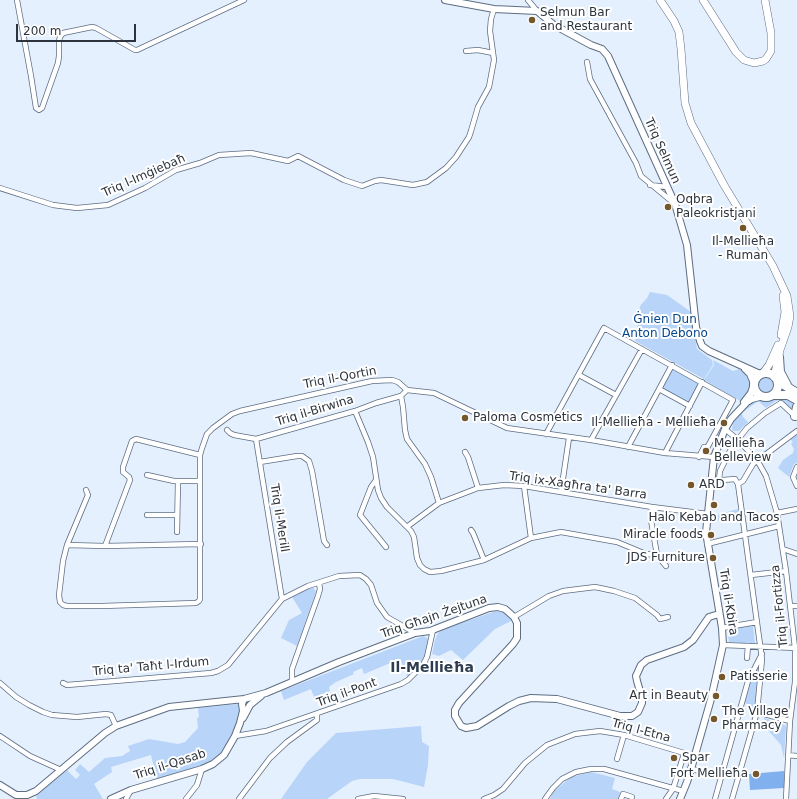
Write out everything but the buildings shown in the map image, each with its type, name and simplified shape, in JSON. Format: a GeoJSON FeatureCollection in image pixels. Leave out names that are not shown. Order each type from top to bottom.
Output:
{"type":"FeatureCollection","features":[{"type":"Feature","properties":{"kind":"highway"},"geometry":{"type":"LineString","coordinates":[[779,357],[780,372],[788,387]]}},
{"type":"Feature","properties":{"kind":"highway"},"geometry":{"type":"LineString","coordinates":[[797,393],[767,373],[761,373],[753,384],[756,392],[763,396],[788,395],[797,400]]}},
{"type":"Feature","properties":{"kind":"highway"},"geometry":{"type":"LineString","coordinates":[[773,395],[778,388],[776,378]]}},
{"type":"Feature","properties":{"kind":"highway"},"geometry":{"type":"LineString","coordinates":[[796,417],[797,407]]}},
{"type":"Feature","properties":{"kind":"main road"},"geometry":{"type":"LineString","coordinates":[[660,0],[674,21],[679,32],[685,103],[691,123],[724,185],[773,266],[789,305],[790,316],[779,357],[776,378]]}},
{"type":"Feature","properties":{"kind":"main road"},"geometry":{"type":"LineString","coordinates":[[703,0],[736,52],[744,60],[754,63],[762,61],[771,51],[765,0]]}},
{"type":"Feature","properties":{"kind":"main road"},"geometry":{"type":"LineString","coordinates":[[761,373],[776,350],[782,333],[785,312],[781,284]]}},
{"type":"Feature","properties":{"kind":"street"},"geometry":{"type":"LineString","coordinates":[[17,0],[32,76],[36,108],[39,110],[42,108],[58,63],[60,36],[63,33],[92,27],[137,50],[244,0]]}},
{"type":"Feature","properties":{"kind":"street"},"geometry":{"type":"LineString","coordinates":[[446,0],[494,9],[537,11]]}},
{"type":"Feature","properties":{"kind":"street","name":"Triq Selmun"},"geometry":{"type":"LineString","coordinates":[[528,0],[537,11],[554,25],[590,45],[602,49],[608,56],[675,204],[687,245],[696,327],[702,346],[740,366],[761,373]]}},
{"type":"Feature","properties":{"kind":"street","name":"Triq l-Imġiebaħ"},"geometry":{"type":"LineString","coordinates":[[0,188],[53,205],[77,208],[108,205],[145,188],[176,170],[200,163],[219,155],[251,153],[288,161],[298,156],[344,180],[362,186],[381,180],[420,185],[427,182],[446,168],[456,157],[469,137],[478,107],[489,87],[493,67],[490,31],[494,9]]}},
{"type":"Feature","properties":{"kind":"street"},"geometry":{"type":"LineString","coordinates":[[466,52],[478,50],[493,53]]}},
{"type":"Feature","properties":{"kind":"street"},"geometry":{"type":"LineString","coordinates":[[586,62],[590,79],[636,163],[641,176],[650,185],[675,204]]}},
{"type":"Feature","properties":{"kind":"street"},"geometry":{"type":"LineString","coordinates":[[650,185],[667,187]]}},
{"type":"Feature","properties":{"kind":"street"},"geometry":{"type":"LineString","coordinates":[[546,434],[604,328],[733,400],[707,448],[704,447],[699,457]]}},
{"type":"Feature","properties":{"kind":"street"},"geometry":{"type":"LineString","coordinates":[[591,440],[642,349]]}},
{"type":"Feature","properties":{"kind":"street"},"geometry":{"type":"LineString","coordinates":[[628,447],[672,366]]}},
{"type":"Feature","properties":{"kind":"street","name":"Triq Selmun"},"geometry":{"type":"LineString","coordinates":[[740,366],[750,374],[753,384]]}},
{"type":"Feature","properties":{"kind":"street"},"geometry":{"type":"LineString","coordinates":[[579,375],[616,395]]}},
{"type":"Feature","properties":{"kind":"street","name":"Triq il-Qortin"},"geometry":{"type":"LineString","coordinates":[[67,545],[60,576],[59,595],[60,602],[67,606],[188,604],[199,602],[201,544],[200,455],[207,434],[232,414],[240,411],[372,381],[392,380],[398,382],[407,390],[434,393],[507,428],[591,440],[665,453],[699,457],[714,457]]}},
{"type":"Feature","properties":{"kind":"street"},"geometry":{"type":"LineString","coordinates":[[665,453],[702,382]]}},
{"type":"Feature","properties":{"kind":"street","name":"Triq il-Kbira"},"geometry":{"type":"LineString","coordinates":[[725,429],[726,423],[751,393],[753,384]]}},
{"type":"Feature","properties":{"kind":"street"},"geometry":{"type":"LineString","coordinates":[[659,389],[690,406]]}},
{"type":"Feature","properties":{"kind":"street"},"geometry":{"type":"LineString","coordinates":[[403,407],[407,390]]}},
{"type":"Feature","properties":{"kind":"street","name":"Triq il-Birwina"},"geometry":{"type":"LineString","coordinates":[[227,430],[234,435],[256,439],[401,396],[407,390]]}},
{"type":"Feature","properties":{"kind":"street"},"geometry":{"type":"LineString","coordinates":[[401,396],[407,439],[425,464],[431,477],[439,503]]}},
{"type":"Feature","properties":{"kind":"street","name":"Triq il-Kbira"},"geometry":{"type":"LineString","coordinates":[[680,799],[691,769],[712,700],[723,645],[722,628],[706,532],[714,457],[725,429],[731,419],[747,402],[763,396]]}},
{"type":"Feature","properties":{"kind":"street"},"geometry":{"type":"LineString","coordinates":[[719,480],[720,471],[737,439],[746,428],[781,403],[796,417]]}},
{"type":"Feature","properties":{"kind":"street"},"geometry":{"type":"LineString","coordinates":[[354,411],[373,457],[378,490],[384,503],[397,518],[408,526],[414,537],[417,558],[420,565],[430,572],[441,571],[484,560],[531,538],[561,532],[617,542],[646,554],[657,555]]}},
{"type":"Feature","properties":{"kind":"street","name":"Triq il-Fortizza"},"geometry":{"type":"LineString","coordinates":[[725,429],[757,460],[766,476],[777,513],[783,549],[796,648],[796,682],[790,721],[786,799]]}},
{"type":"Feature","properties":{"kind":"street"},"geometry":{"type":"LineString","coordinates":[[738,484],[743,481],[757,460],[797,430]]}},
{"type":"Feature","properties":{"kind":"street"},"geometry":{"type":"LineString","coordinates":[[561,492],[569,438]]}},
{"type":"Feature","properties":{"kind":"street"},"geometry":{"type":"LineString","coordinates":[[105,546],[130,480],[129,477],[123,472],[122,467],[132,441],[136,439],[200,455]]}},
{"type":"Feature","properties":{"kind":"street","name":"Triq il-Merill"},"geometry":{"type":"LineString","coordinates":[[256,439],[282,599]]}},
{"type":"Feature","properties":{"kind":"street"},"geometry":{"type":"LineString","coordinates":[[465,452],[478,488]]}},
{"type":"Feature","properties":{"kind":"street"},"geometry":{"type":"LineString","coordinates":[[260,462],[297,456],[302,456],[309,461],[324,541],[327,545]]}},
{"type":"Feature","properties":{"kind":"street"},"geometry":{"type":"LineString","coordinates":[[797,467],[793,477],[797,486]]}},
{"type":"Feature","properties":{"kind":"street"},"geometry":{"type":"LineString","coordinates":[[147,475],[178,481],[200,481]]}},
{"type":"Feature","properties":{"kind":"street"},"geometry":{"type":"LineString","coordinates":[[711,481],[735,479],[738,484],[762,654],[761,682],[757,712],[732,799]]}},
{"type":"Feature","properties":{"kind":"street"},"geometry":{"type":"LineString","coordinates":[[376,480],[371,487],[360,515],[386,547]]}},
{"type":"Feature","properties":{"kind":"street"},"geometry":{"type":"LineString","coordinates":[[177,532],[178,481]]}},
{"type":"Feature","properties":{"kind":"street","name":"Triq ix-Xagħra ta' Barra"},"geometry":{"type":"LineString","coordinates":[[408,526],[439,503],[478,488],[504,484],[652,507],[708,514]]}},
{"type":"Feature","properties":{"kind":"street"},"geometry":{"type":"LineString","coordinates":[[524,486],[531,538]]}},
{"type":"Feature","properties":{"kind":"street"},"geometry":{"type":"LineString","coordinates":[[86,490],[88,495],[67,545],[105,546],[201,544]]}},
{"type":"Feature","properties":{"kind":"street"},"geometry":{"type":"LineString","coordinates":[[652,507],[651,520],[657,555],[666,566]]}},
{"type":"Feature","properties":{"kind":"street"},"geometry":{"type":"LineString","coordinates":[[777,513],[797,509]]}},
{"type":"Feature","properties":{"kind":"street"},"geometry":{"type":"LineString","coordinates":[[148,514],[177,514]]}},
{"type":"Feature","properties":{"kind":"street"},"geometry":{"type":"LineString","coordinates":[[707,544],[779,526]]}},
{"type":"Feature","properties":{"kind":"street"},"geometry":{"type":"LineString","coordinates":[[471,530],[484,560]]}},
{"type":"Feature","properties":{"kind":"street"},"geometry":{"type":"LineString","coordinates":[[783,549],[797,554]]}},
{"type":"Feature","properties":{"kind":"street"},"geometry":{"type":"LineString","coordinates":[[751,575],[786,571]]}},
{"type":"Feature","properties":{"kind":"street","name":"Triq ta' Taħt l-Irdum"},"geometry":{"type":"LineString","coordinates":[[63,683],[67,685],[204,674],[218,671],[228,665],[282,599],[339,576],[360,575],[366,579],[371,585],[377,603],[387,617],[415,633]]}},
{"type":"Feature","properties":{"kind":"street"},"geometry":{"type":"LineString","coordinates":[[292,682],[292,669],[320,592],[319,583]]}},
{"type":"Feature","properties":{"kind":"street"},"geometry":{"type":"LineString","coordinates":[[668,617],[660,619],[636,598],[595,587],[563,591],[549,596],[514,617],[518,630],[517,638],[459,703],[455,710],[457,721],[461,726],[468,728],[477,726],[509,706],[519,701],[531,698],[557,699],[620,716],[632,716],[638,712],[642,703],[636,676],[641,665],[647,660],[684,647],[693,640],[709,617],[719,614]]}},
{"type":"Feature","properties":{"kind":"street"},"geometry":{"type":"LineString","coordinates":[[790,606],[797,606]]}},
{"type":"Feature","properties":{"kind":"street","name":"Triq Għajn Żejtuna"},"geometry":{"type":"LineString","coordinates":[[0,785],[16,794],[27,795],[36,791],[105,733],[116,726],[169,708],[249,700],[339,662],[415,633],[433,630],[489,608],[498,607],[505,609],[514,617]]}},
{"type":"Feature","properties":{"kind":"street"},"geometry":{"type":"LineString","coordinates":[[722,628],[757,622]]}},
{"type":"Feature","properties":{"kind":"street","name":"Triq il-Pont"},"geometry":{"type":"LineString","coordinates":[[236,736],[266,731],[401,684],[408,680],[423,664],[427,657],[433,630]]}},
{"type":"Feature","properties":{"kind":"street"},"geometry":{"type":"LineString","coordinates":[[723,645],[796,648]]}},
{"type":"Feature","properties":{"kind":"street"},"geometry":{"type":"LineString","coordinates":[[747,658],[748,646]]}},
{"type":"Feature","properties":{"kind":"street"},"geometry":{"type":"LineString","coordinates":[[714,799],[748,681],[762,654]]}},
{"type":"Feature","properties":{"kind":"street"},"geometry":{"type":"LineString","coordinates":[[0,683],[22,701],[43,712],[52,715],[77,717],[106,714],[111,715],[116,726]]}},
{"type":"Feature","properties":{"kind":"street","name":"Triq il-Qasab"},"geometry":{"type":"LineString","coordinates":[[111,799],[131,790],[202,769],[213,764],[224,755],[236,736],[243,711],[242,704],[249,700],[250,705],[240,723]]}},
{"type":"Feature","properties":{"kind":"street"},"geometry":{"type":"LineString","coordinates":[[757,712],[790,721]]}},
{"type":"Feature","properties":{"kind":"street"},"geometry":{"type":"LineString","coordinates":[[239,799],[270,758],[286,742],[317,720],[317,714]]}},
{"type":"Feature","properties":{"kind":"street","name":"Triq l-Etna"},"geometry":{"type":"LineString","coordinates":[[484,799],[503,789],[525,763],[547,745],[575,734],[600,731],[624,735],[694,756]]}},
{"type":"Feature","properties":{"kind":"street"},"geometry":{"type":"LineString","coordinates":[[617,759],[624,735]]}},
{"type":"Feature","properties":{"kind":"street"},"geometry":{"type":"LineString","coordinates":[[0,736],[30,756],[61,770]]}},
{"type":"Feature","properties":{"kind":"street"},"geometry":{"type":"LineString","coordinates":[[666,799],[673,789],[684,754]]}},
{"type":"Feature","properties":{"kind":"street"},"geometry":{"type":"LineString","coordinates":[[788,755],[797,756]]}},
{"type":"Feature","properties":{"kind":"street"},"geometry":{"type":"LineString","coordinates":[[186,799],[197,785],[202,769]]}},
{"type":"Feature","properties":{"kind":"street"},"geometry":{"type":"LineString","coordinates":[[545,799],[553,788],[562,780],[576,772],[590,769],[604,769],[683,791]]}},
{"type":"Feature","properties":{"kind":"street"},"geometry":{"type":"LineString","coordinates":[[691,769],[710,773]]}},
{"type":"Feature","properties":{"kind":"street"},"geometry":{"type":"LineString","coordinates":[[126,799],[131,790]]}},
{"type":"Feature","properties":{"kind":"street"},"geometry":{"type":"LineString","coordinates":[[621,799],[623,794],[632,797]]}},
{"type":"Feature","properties":{"kind":"street"},"geometry":{"type":"LineString","coordinates":[[358,799],[403,799]]}},
{"type":"Feature","properties":{"kind":"green space","name":"Ġnien Dun Anton Debono"},"geometry":{"type":"Polygon","coordinates":[[[650,292],[667,295],[691,312],[697,349],[712,360],[713,365],[704,379],[635,341],[640,306],[650,292]]]}},
{"type":"Feature","properties":{"kind":"green space"},"geometry":{"type":"Polygon","coordinates":[[[713,360],[733,371],[739,369],[746,373],[751,380],[750,390],[742,402],[704,380],[714,365],[713,360]]]}},
{"type":"Feature","properties":{"kind":"green space"},"geometry":{"type":"Polygon","coordinates":[[[672,369],[700,384],[689,404],[664,391],[662,386],[672,369]]]}},
{"type":"Feature","properties":{"kind":"green space"},"geometry":{"type":"Polygon","coordinates":[[[762,377],[768,377],[773,382],[771,391],[768,393],[762,393],[757,388],[757,382],[762,377]]]}},
{"type":"Feature","properties":{"kind":"green space"},"geometry":{"type":"Polygon","coordinates":[[[782,397],[797,401],[792,411],[782,400],[776,401],[766,408],[758,401],[742,413],[743,417],[748,422],[739,431],[733,431],[732,428],[734,419],[744,406],[756,399],[782,397]]]}},
{"type":"Feature","properties":{"kind":"green space"},"geometry":{"type":"Polygon","coordinates":[[[797,434],[797,463],[794,464],[789,477],[778,468],[783,460],[793,453],[794,449],[791,444],[793,442],[790,439],[797,434]]]}},
{"type":"Feature","properties":{"kind":"green space"},"geometry":{"type":"Polygon","coordinates":[[[738,509],[739,515],[712,522],[713,516],[738,509]]]}},
{"type":"Feature","properties":{"kind":"green space"},"geometry":{"type":"Polygon","coordinates":[[[310,587],[313,587],[316,592],[297,646],[281,638],[289,620],[302,613],[292,597],[310,587]]]}},
{"type":"Feature","properties":{"kind":"green space"},"geometry":{"type":"Polygon","coordinates":[[[504,611],[513,620],[495,629],[463,660],[451,650],[439,656],[432,654],[438,633],[444,629],[493,612],[504,611]]]}},
{"type":"Feature","properties":{"kind":"green space"},"geometry":{"type":"Polygon","coordinates":[[[753,625],[755,644],[729,642],[727,629],[753,625]]]}},
{"type":"Feature","properties":{"kind":"green space"},"geometry":{"type":"Polygon","coordinates":[[[423,636],[429,639],[427,653],[423,662],[408,678],[400,659],[364,674],[362,668],[353,672],[354,674],[336,682],[329,687],[330,691],[314,697],[311,689],[284,700],[281,691],[423,636]]]}},
{"type":"Feature","properties":{"kind":"green space"},"geometry":{"type":"Polygon","coordinates":[[[761,660],[754,710],[747,708],[748,704],[743,703],[749,685],[761,660]]]}},
{"type":"Feature","properties":{"kind":"green space"},"geometry":{"type":"Polygon","coordinates":[[[238,704],[241,710],[231,740],[220,754],[208,763],[157,780],[151,755],[111,767],[112,772],[94,784],[103,799],[37,799],[36,796],[67,770],[76,779],[80,775],[75,770],[80,764],[89,772],[105,758],[122,756],[130,751],[128,746],[149,739],[178,744],[185,742],[198,728],[198,708],[238,704]]]}},
{"type":"Feature","properties":{"kind":"green space"},"geometry":{"type":"Polygon","coordinates":[[[764,718],[786,726],[784,758],[781,745],[768,730],[764,718]]]}},
{"type":"Feature","properties":{"kind":"green space"},"geometry":{"type":"Polygon","coordinates":[[[421,726],[422,742],[429,746],[428,765],[424,787],[393,779],[360,779],[352,781],[327,799],[281,799],[307,762],[336,733],[421,726]]]}},
{"type":"Feature","properties":{"kind":"green space"},"geometry":{"type":"Polygon","coordinates":[[[591,772],[615,778],[612,789],[620,792],[618,799],[550,799],[554,791],[571,777],[591,772]]]}},
{"type":"Feature","properties":{"kind":"water"},"geometry":{"type":"Polygon","coordinates":[[[784,771],[784,788],[750,790],[749,774],[784,771]]]}},
{"type":"Feature","properties":{"kind":"place","name":"Selmun Bar and Restaurant"},"geometry":{"type":"Point","coordinates":[532,20]}},
{"type":"Feature","properties":{"kind":"place","name":"Oqbra Paleokristjani"},"geometry":{"type":"Point","coordinates":[668,207]}},
{"type":"Feature","properties":{"kind":"place","name":"Il-Mellieħa - Ruman"},"geometry":{"type":"Point","coordinates":[743,228]}},
{"type":"Feature","properties":{"kind":"place","name":"Paloma Cosmetics"},"geometry":{"type":"Point","coordinates":[465,418]}},
{"type":"Feature","properties":{"kind":"place","name":"Il-Mellieħa - Mellieħa"},"geometry":{"type":"Point","coordinates":[724,423]}},
{"type":"Feature","properties":{"kind":"place","name":"Mellieħa Belleview"},"geometry":{"type":"Point","coordinates":[706,451]}},
{"type":"Feature","properties":{"kind":"place","name":"ARD"},"geometry":{"type":"Point","coordinates":[691,485]}},
{"type":"Feature","properties":{"kind":"place","name":"Halo Kebab and Tacos"},"geometry":{"type":"Point","coordinates":[714,505]}},
{"type":"Feature","properties":{"kind":"place","name":"Miracle foods"},"geometry":{"type":"Point","coordinates":[711,535]}},
{"type":"Feature","properties":{"kind":"place","name":"JDS Furniture"},"geometry":{"type":"Point","coordinates":[713,558]}},
{"type":"Feature","properties":{"kind":"place","name":"Patisserie"},"geometry":{"type":"Point","coordinates":[722,677]}},
{"type":"Feature","properties":{"kind":"place","name":"Art in Beauty"},"geometry":{"type":"Point","coordinates":[716,696]}},
{"type":"Feature","properties":{"kind":"place","name":"The Village Pharmacy"},"geometry":{"type":"Point","coordinates":[714,719]}},
{"type":"Feature","properties":{"kind":"place","name":"Spar"},"geometry":{"type":"Point","coordinates":[674,758]}},
{"type":"Feature","properties":{"kind":"place","name":"Fort Mellieħa"},"geometry":{"type":"Point","coordinates":[756,774]}},
{"type":"Feature","properties":{"kind":"district","name":"Il-Mellieħa"},"geometry":{"type":"Point","coordinates":[432,668]}}]}
